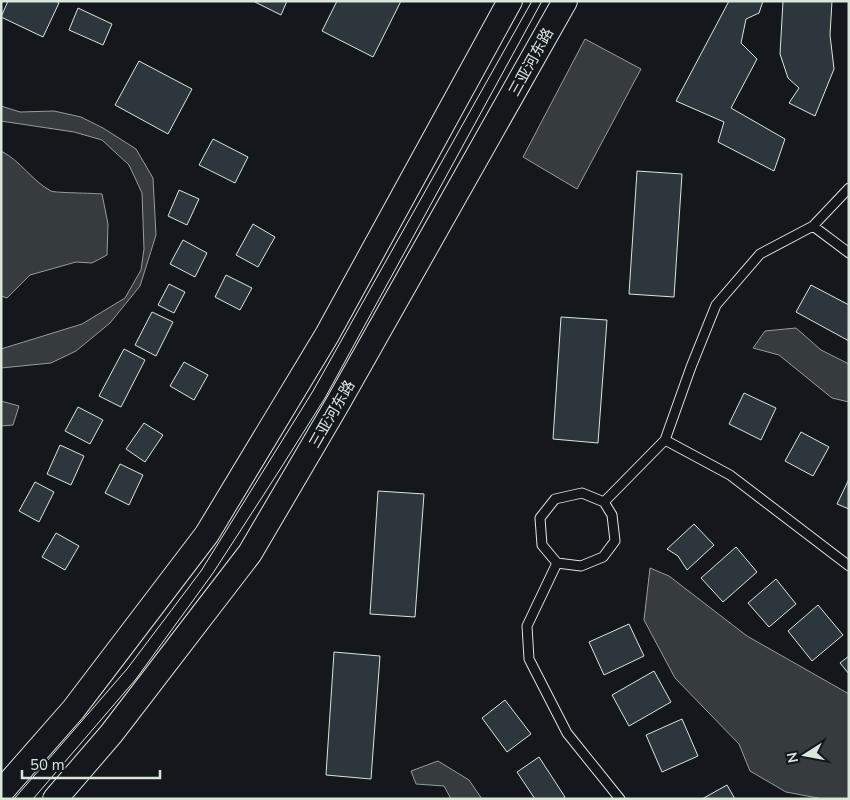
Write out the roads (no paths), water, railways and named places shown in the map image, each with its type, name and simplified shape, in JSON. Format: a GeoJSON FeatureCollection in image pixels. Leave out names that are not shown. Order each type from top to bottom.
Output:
{"type":"FeatureCollection","features":[{"type":"Feature","properties":{"kind":"main road"},"geometry":{"type":"LineString","coordinates":[[1,792],[73,710],[207,534],[327,335],[510,1]]}},
{"type":"Feature","properties":{"kind":"main road","name":"三亚河东路"},"geometry":{"type":"LineString","coordinates":[[55,799],[111,734],[250,553],[343,395],[565,1]]}},
{"type":"Feature","properties":{"kind":"lane"},"geometry":{"type":"LineString","coordinates":[[604,502],[666,440],[691,367],[716,304],[760,254],[813,226],[849,188]]}},
{"type":"Feature","properties":{"kind":"lane"},"geometry":{"type":"LineString","coordinates":[[813,226],[849,253]]}},
{"type":"Feature","properties":{"kind":"lane"},"geometry":{"type":"LineString","coordinates":[[666,440],[730,475],[849,566]]}},
{"type":"Feature","properties":{"kind":"lane"},"geometry":{"type":"LineString","coordinates":[[582,493],[604,502],[612,515],[615,541],[603,557],[581,566],[557,563],[542,545],[540,518],[555,498],[582,493]]}},
{"type":"Feature","properties":{"kind":"lane"},"geometry":{"type":"LineString","coordinates":[[557,563],[527,626],[529,659],[567,734],[620,799]]}},
{"type":"Feature","properties":{"kind":"tram line"},"geometry":{"type":"LineString","coordinates":[[14,799],[127,669],[201,571],[313,391],[532,1]]}},
{"type":"Feature","properties":{"kind":"tram line"},"geometry":{"type":"LineString","coordinates":[[33,799],[136,679],[213,573],[279,471],[325,398],[542,1]]}}]}
